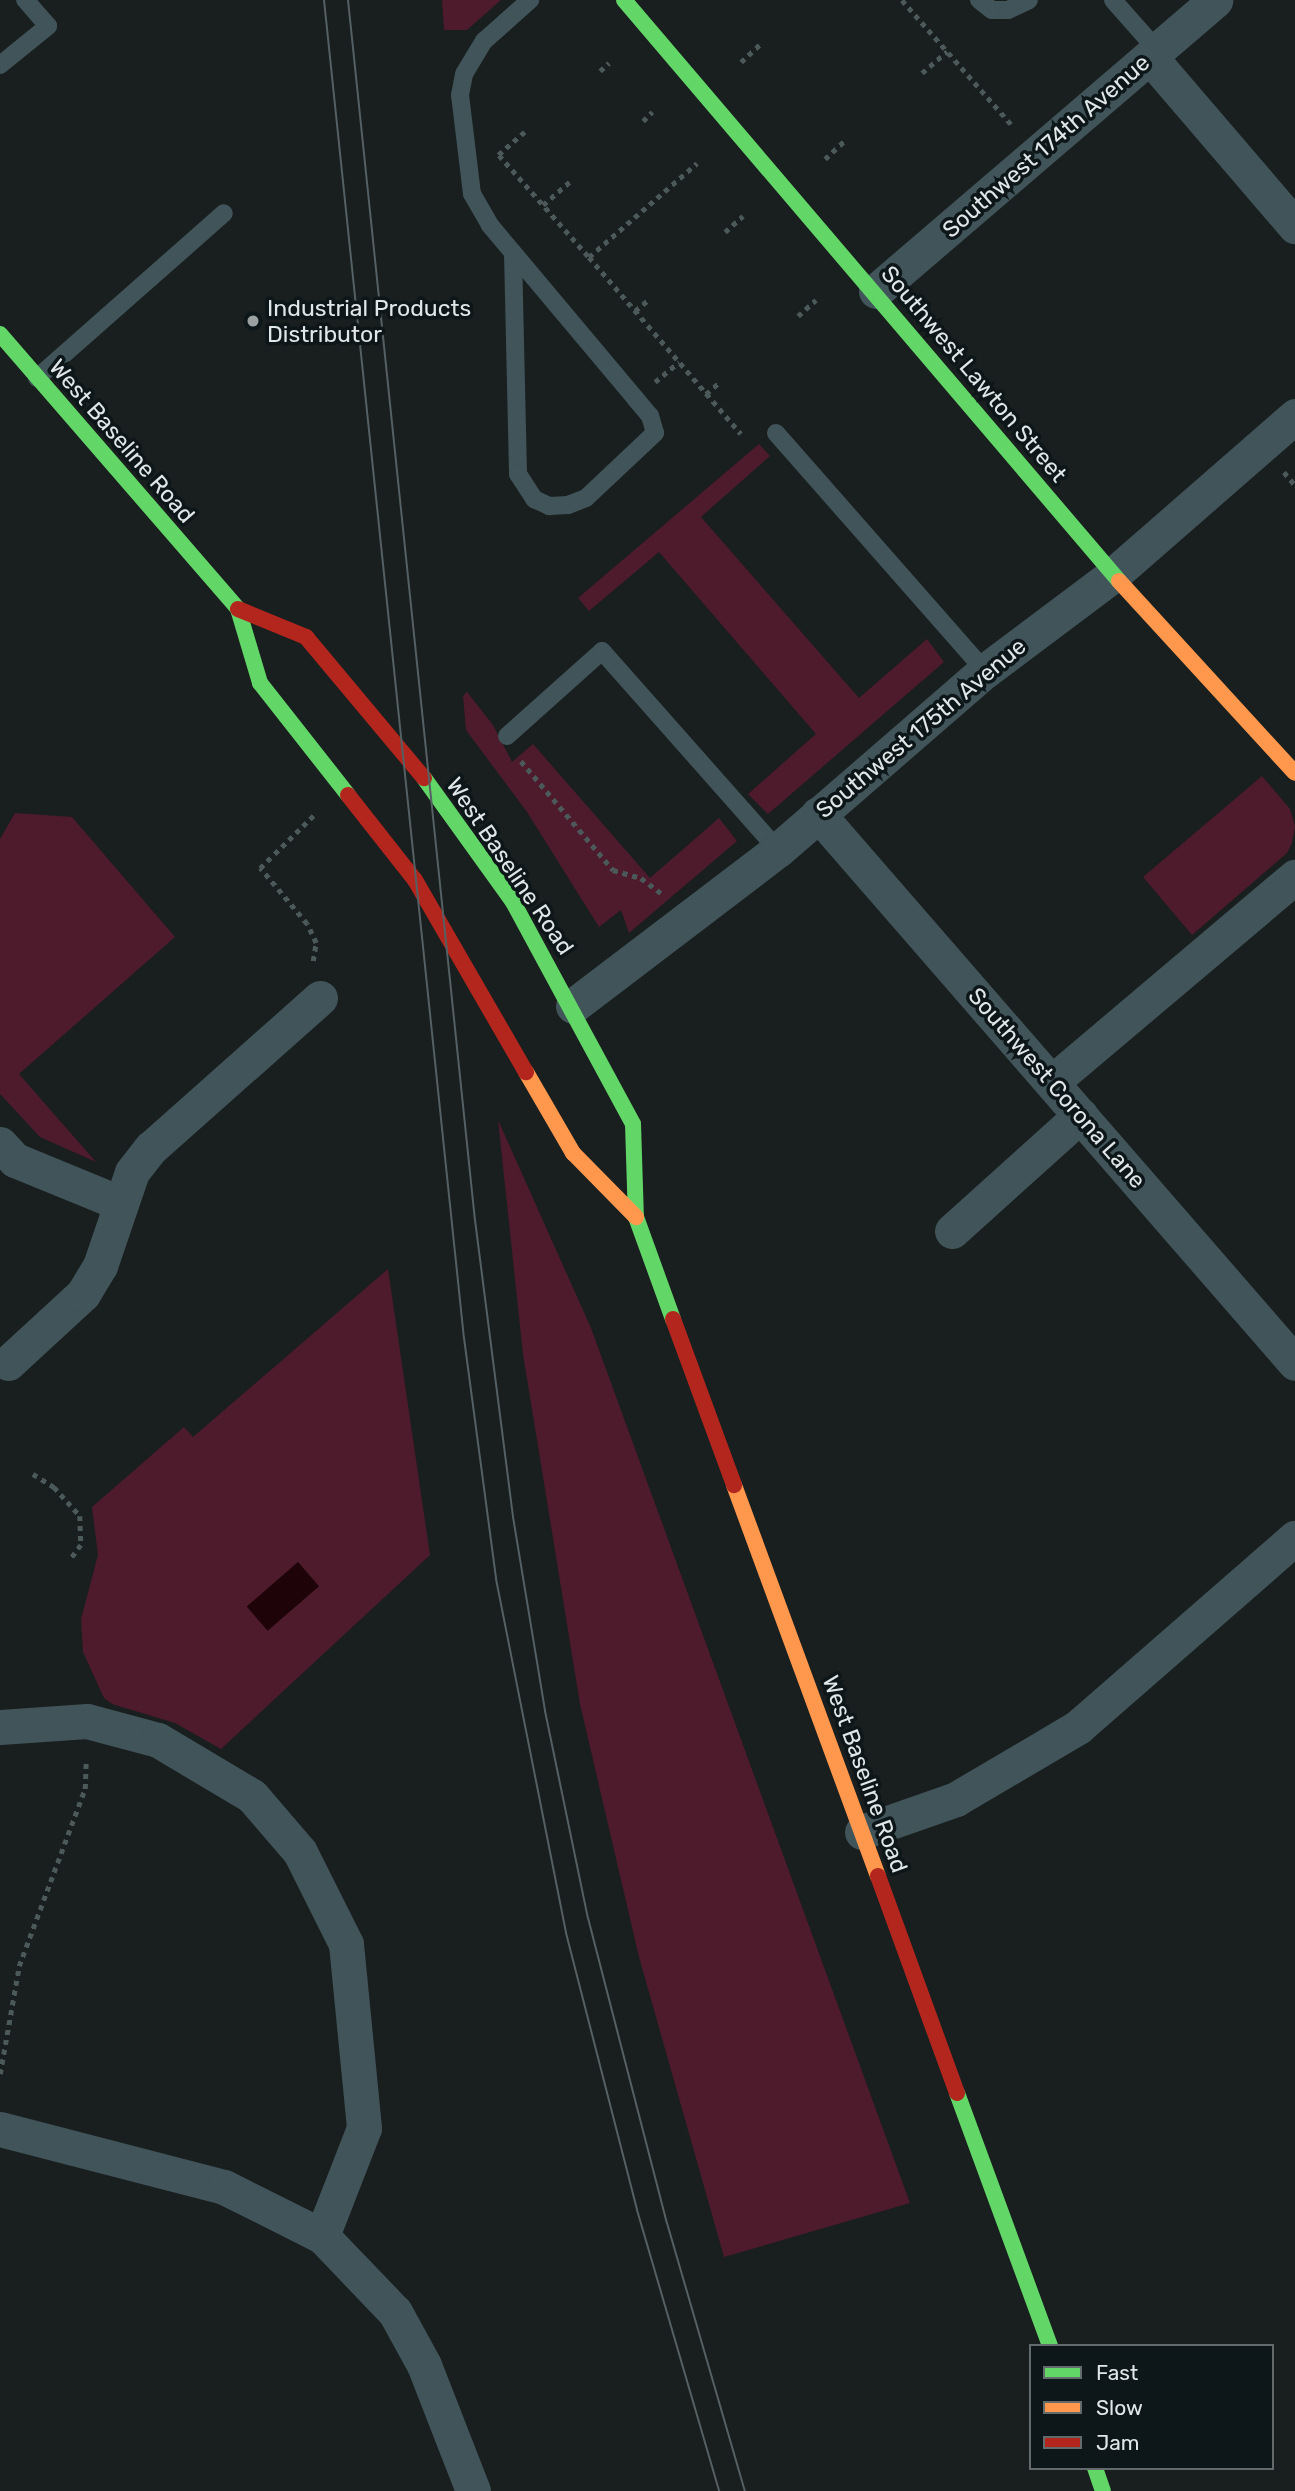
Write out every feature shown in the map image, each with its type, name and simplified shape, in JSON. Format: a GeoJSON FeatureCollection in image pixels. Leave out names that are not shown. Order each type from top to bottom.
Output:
{"type":"FeatureCollection","features":[{"type":"Feature","properties":{"kind":"main road","name":"Southwest Lawton Street"},"geometry":{"type":"LineString","coordinates":[[624,0],[876,291],[1113,575],[1295,773]]}},
{"type":"Feature","properties":{"kind":"main road","name":"West Baseline Road"},"geometry":{"type":"LineString","coordinates":[[0,334],[238,609],[260,683],[415,880],[573,1153],[636,1217]]}},
{"type":"Feature","properties":{"kind":"main road","name":"West Baseline Road"},"geometry":{"type":"LineString","coordinates":[[238,609],[306,637],[430,785],[513,902],[573,1006],[633,1125],[636,1217],[1049,2344]]}},
{"type":"Feature","properties":{"kind":"main road"},"geometry":{"type":"LineString","coordinates":[[1096,2470],[1103,2491]]}},
{"type":"Feature","properties":{"kind":"street","name":"Southwest 174th Avenue"},"geometry":{"type":"LineString","coordinates":[[876,291],[1215,0]]}},
{"type":"Feature","properties":{"kind":"street"},"geometry":{"type":"LineString","coordinates":[[1154,54],[1295,226]]}},
{"type":"Feature","properties":{"kind":"street","name":"Southwest 175th Avenue"},"geometry":{"type":"LineString","coordinates":[[573,1006],[778,850],[985,671],[1113,575],[1295,416]]}},
{"type":"Feature","properties":{"kind":"street","name":"Southwest Corona Lane"},"geometry":{"type":"LineString","coordinates":[[818,814],[1295,1363]]}},
{"type":"Feature","properties":{"kind":"street"},"geometry":{"type":"LineString","coordinates":[[1052,1082],[1295,877]]}},
{"type":"Feature","properties":{"kind":"street"},"geometry":{"type":"LineString","coordinates":[[8,1363],[83,1294],[100,1266],[132,1172],[151,1148],[320,999]]}},
{"type":"Feature","properties":{"kind":"street"},"geometry":{"type":"LineString","coordinates":[[952,1231],[1081,1115]]}},
{"type":"Feature","properties":{"kind":"street"},"geometry":{"type":"LineString","coordinates":[[0,1144],[15,1160],[120,1203]]}},
{"type":"Feature","properties":{"kind":"street"},"geometry":{"type":"LineString","coordinates":[[862,1832],[956,1799],[1078,1727],[1295,1538]]}},
{"type":"Feature","properties":{"kind":"street"},"geometry":{"type":"LineString","coordinates":[[0,1727],[87,1721],[158,1740],[252,1796],[300,1852],[346,1944],[365,2128],[322,2236]]}},
{"type":"Feature","properties":{"kind":"street"},"geometry":{"type":"LineString","coordinates":[[0,2129],[224,2187],[322,2236],[395,2312],[424,2365],[474,2491]]}},
{"type":"Feature","properties":{"kind":"lane"},"geometry":{"type":"LineString","coordinates":[[0,65],[48,26],[25,0]]}},
{"type":"Feature","properties":{"kind":"lane"},"geometry":{"type":"LineString","coordinates":[[513,253],[518,474],[534,499],[549,506],[568,505],[586,498],[654,433],[650,416],[513,253],[477,208],[472,194],[460,94],[464,74],[484,41],[530,0]]}},
{"type":"Feature","properties":{"kind":"lane"},"geometry":{"type":"LineString","coordinates":[[979,0],[992,10],[1007,10],[1028,0]]}},
{"type":"Feature","properties":{"kind":"lane"},"geometry":{"type":"LineString","coordinates":[[1112,0],[1154,54]]}},
{"type":"Feature","properties":{"kind":"lane"},"geometry":{"type":"LineString","coordinates":[[37,377],[224,213]]}},
{"type":"Feature","properties":{"kind":"lane"},"geometry":{"type":"LineString","coordinates":[[776,433],[985,671]]}},
{"type":"Feature","properties":{"kind":"lane"},"geometry":{"type":"LineString","coordinates":[[507,736],[602,651],[778,850]]}},
{"type":"Feature","properties":{"kind":"path"},"geometry":{"type":"LineString","coordinates":[[902,0],[1015,129]]}},
{"type":"Feature","properties":{"kind":"path"},"geometry":{"type":"LineString","coordinates":[[741,62],[759,45]]}},
{"type":"Feature","properties":{"kind":"path"},"geometry":{"type":"LineString","coordinates":[[922,74],[947,51]]}},
{"type":"Feature","properties":{"kind":"path"},"geometry":{"type":"LineString","coordinates":[[600,71],[610,62]]}},
{"type":"Feature","properties":{"kind":"path"},"geometry":{"type":"LineString","coordinates":[[643,121],[652,112]]}},
{"type":"Feature","properties":{"kind":"path"},"geometry":{"type":"LineString","coordinates":[[525,132],[499,155],[741,434]]}},
{"type":"Feature","properties":{"kind":"path"},"geometry":{"type":"LineString","coordinates":[[825,159],[844,141]]}},
{"type":"Feature","properties":{"kind":"path"},"geometry":{"type":"LineString","coordinates":[[589,257],[697,163]]}},
{"type":"Feature","properties":{"kind":"path"},"geometry":{"type":"LineString","coordinates":[[543,205],[569,182]]}},
{"type":"Feature","properties":{"kind":"path"},"geometry":{"type":"LineString","coordinates":[[725,232],[743,216]]}},
{"type":"Feature","properties":{"kind":"path"},"geometry":{"type":"LineString","coordinates":[[635,311],[648,300]]}},
{"type":"Feature","properties":{"kind":"path"},"geometry":{"type":"LineString","coordinates":[[798,316],[817,300]]}},
{"type":"Feature","properties":{"kind":"path"},"geometry":{"type":"LineString","coordinates":[[706,394],[720,382]]}},
{"type":"Feature","properties":{"kind":"path"},"geometry":{"type":"LineString","coordinates":[[507,736],[545,794],[600,857],[613,870],[655,886],[686,921]]}},
{"type":"Feature","properties":{"kind":"path"},"geometry":{"type":"LineString","coordinates":[[320,999],[301,973],[312,965],[316,943],[307,924],[260,868],[344,790]]}},
{"type":"Feature","properties":{"kind":"path"},"geometry":{"type":"LineString","coordinates":[[33,1474],[61,1493],[80,1516],[81,1545],[71,1559]]}},
{"type":"Feature","properties":{"kind":"path"},"geometry":{"type":"LineString","coordinates":[[0,2074],[19,1966],[85,1789],[87,1721]]}},
{"type":"Feature","properties":{"kind":"shaded area"},"geometry":{"type":"Polygon","coordinates":[[[442,0],[501,0],[467,30],[444,30],[442,0]]]}},
{"type":"Feature","properties":{"kind":"shaded area"},"geometry":{"type":"Polygon","coordinates":[[[759,444],[770,456],[701,517],[859,698],[927,639],[944,662],[768,814],[748,794],[816,734],[659,552],[589,611],[578,598],[759,444]]]}},
{"type":"Feature","properties":{"kind":"shaded area"},"geometry":{"type":"Polygon","coordinates":[[[467,692],[493,725],[512,762],[533,744],[650,878],[719,818],[737,841],[629,933],[621,910],[599,927],[527,812],[466,730],[463,696],[467,692]]]}},
{"type":"Feature","properties":{"kind":"shaded area"},"geometry":{"type":"Polygon","coordinates":[[[1262,776],[1290,809],[1295,826],[1292,843],[1287,853],[1192,935],[1143,877],[1262,776]]]}},
{"type":"Feature","properties":{"kind":"shaded area"},"geometry":{"type":"Polygon","coordinates":[[[15,813],[72,817],[175,937],[19,1074],[96,1162],[40,1137],[0,1094],[0,839],[15,813]]]}},
{"type":"Feature","properties":{"kind":"shaded area"},"geometry":{"type":"Polygon","coordinates":[[[498,1120],[591,1328],[910,2203],[724,2257],[639,1957],[580,1704],[523,1354],[498,1120]]]}},
{"type":"Feature","properties":{"kind":"shaded area"},"geometry":{"type":"Polygon","coordinates":[[[388,1269],[430,1555],[221,1749],[175,1723],[112,1704],[104,1698],[83,1652],[81,1619],[98,1555],[92,1507],[184,1427],[193,1437],[388,1269]]]}},
{"type":"Feature","properties":{"kind":"shaded area"},"geometry":{"type":"Polygon","coordinates":[[[298,1562],[319,1586],[268,1631],[247,1607],[298,1562]]]}},
{"type":"Feature","properties":{"kind":"tram line"},"geometry":{"type":"LineString","coordinates":[[324,0],[464,1338],[496,1579],[566,1933],[637,2210],[719,2491]]}},
{"type":"Feature","properties":{"kind":"tram line"},"geometry":{"type":"LineString","coordinates":[[348,0],[475,1220],[513,1517],[545,1711],[588,1918],[667,2223],[745,2491]]}},
{"type":"Feature","properties":{"kind":"traffic: fast"},"geometry":{"type":"LineString","coordinates":[[624,0],[1119,581]]}},
{"type":"Feature","properties":{"kind":"traffic: fast"},"geometry":{"type":"LineString","coordinates":[[0,334],[238,609],[260,683],[348,795]]}},
{"type":"Feature","properties":{"kind":"traffic: fast"},"geometry":{"type":"LineString","coordinates":[[424,778],[513,902],[633,1124],[636,1217],[673,1319]]}},
{"type":"Feature","properties":{"kind":"traffic: fast"},"geometry":{"type":"LineString","coordinates":[[957,2093],[1049,2344]]}},
{"type":"Feature","properties":{"kind":"traffic: fast"},"geometry":{"type":"LineString","coordinates":[[1096,2470],[1103,2491]]}},
{"type":"Feature","properties":{"kind":"traffic: slow"},"geometry":{"type":"LineString","coordinates":[[1119,581],[1295,773]]}},
{"type":"Feature","properties":{"kind":"traffic: slow"},"geometry":{"type":"LineString","coordinates":[[526,1072],[573,1153],[636,1217]]}},
{"type":"Feature","properties":{"kind":"traffic: slow"},"geometry":{"type":"LineString","coordinates":[[734,1485],[878,1876]]}},
{"type":"Feature","properties":{"kind":"traffic: jam"},"geometry":{"type":"LineString","coordinates":[[238,609],[306,637],[424,778]]}},
{"type":"Feature","properties":{"kind":"traffic: jam"},"geometry":{"type":"LineString","coordinates":[[348,795],[415,880],[526,1072]]}},
{"type":"Feature","properties":{"kind":"traffic: jam"},"geometry":{"type":"LineString","coordinates":[[673,1319],[734,1485]]}},
{"type":"Feature","properties":{"kind":"traffic: jam"},"geometry":{"type":"LineString","coordinates":[[878,1876],[957,2093]]}},
{"type":"Feature","properties":{"kind":"place","name":"Industrial Products Distributor"},"geometry":{"type":"Point","coordinates":[253,321]}}]}
